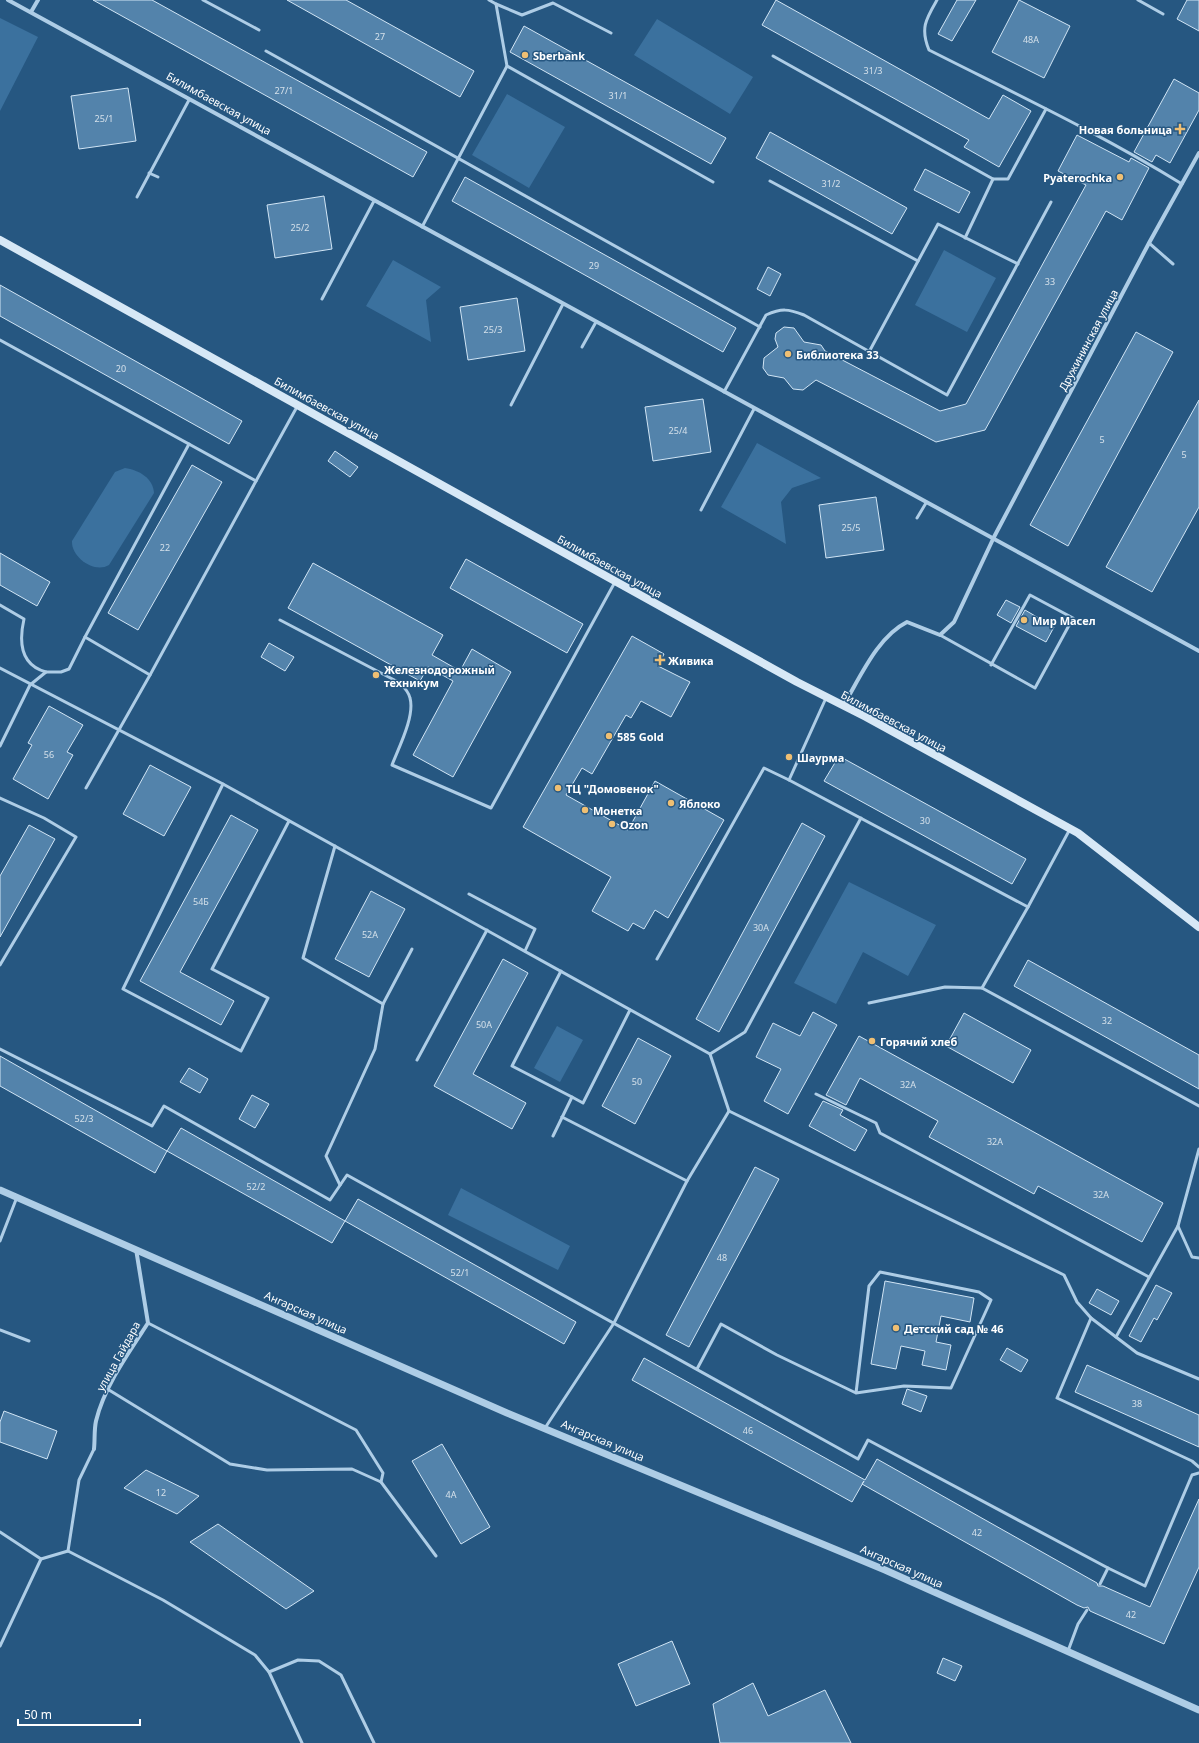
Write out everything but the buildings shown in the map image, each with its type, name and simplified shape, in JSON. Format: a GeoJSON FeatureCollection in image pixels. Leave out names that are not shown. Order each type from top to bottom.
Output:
{"type":"FeatureCollection","features":[{"type":"Feature","properties":{"kind":"main road","name":"Билимбаевская улица"},"geometry":{"type":"LineString","coordinates":[[0,240],[299,404],[615,582],[826,698],[866,717],[1078,832],[1199,927]]}},
{"type":"Feature","properties":{"kind":"street","name":"Билимбаевская улица"},"geometry":{"type":"LineString","coordinates":[[8,0],[754,409],[994,537],[1199,651]]}},
{"type":"Feature","properties":{"kind":"street"},"geometry":{"type":"LineString","coordinates":[[31,12],[38,0]]}},
{"type":"Feature","properties":{"kind":"street","name":"Дружининская улица"},"geometry":{"type":"LineString","coordinates":[[940,635],[954,622],[994,537],[1149,244],[1199,153]]}},
{"type":"Feature","properties":{"kind":"street"},"geometry":{"type":"LineString","coordinates":[[843,706],[884,639],[895,628],[907,622],[940,635]]}},
{"type":"Feature","properties":{"kind":"street","name":"Ангарская улица"},"geometry":{"type":"LineString","coordinates":[[0,1190],[136,1248],[545,1428],[884,1570],[1199,1710]]}},
{"type":"Feature","properties":{"kind":"street","name":"улица Гайдара"},"geometry":{"type":"LineString","coordinates":[[94,1449],[96,1421],[109,1390],[125,1359],[148,1323],[136,1248]]}},
{"type":"Feature","properties":{"kind":"lane"},"geometry":{"type":"LineString","coordinates":[[203,0],[259,30]]}},
{"type":"Feature","properties":{"kind":"lane"},"geometry":{"type":"LineString","coordinates":[[489,0],[522,15],[554,2],[611,33]]}},
{"type":"Feature","properties":{"kind":"lane"},"geometry":{"type":"LineString","coordinates":[[937,0],[925,22],[926,42],[929,50],[1046,109],[1182,184]]}},
{"type":"Feature","properties":{"kind":"lane"},"geometry":{"type":"LineString","coordinates":[[1138,0],[1163,14]]}},
{"type":"Feature","properties":{"kind":"lane"},"geometry":{"type":"LineString","coordinates":[[422,227],[507,66],[496,4]]}},
{"type":"Feature","properties":{"kind":"lane"},"geometry":{"type":"LineString","coordinates":[[266,51],[760,327]]}},
{"type":"Feature","properties":{"kind":"lane"},"geometry":{"type":"LineString","coordinates":[[773,56],[993,179],[1008,179],[1046,109]]}},
{"type":"Feature","properties":{"kind":"lane"},"geometry":{"type":"LineString","coordinates":[[507,66],[714,182]]}},
{"type":"Feature","properties":{"kind":"lane"},"geometry":{"type":"LineString","coordinates":[[136,197],[190,100]]}},
{"type":"Feature","properties":{"kind":"lane"},"geometry":{"type":"LineString","coordinates":[[149,173],[158,177]]}},
{"type":"Feature","properties":{"kind":"lane"},"geometry":{"type":"LineString","coordinates":[[965,238],[993,179]]}},
{"type":"Feature","properties":{"kind":"lane"},"geometry":{"type":"LineString","coordinates":[[770,181],[918,261]]}},
{"type":"Feature","properties":{"kind":"lane"},"geometry":{"type":"LineString","coordinates":[[322,299],[374,200]]}},
{"type":"Feature","properties":{"kind":"lane"},"geometry":{"type":"LineString","coordinates":[[724,392],[766,315],[778,310],[791,310],[804,315],[947,395],[1051,202]]}},
{"type":"Feature","properties":{"kind":"lane"},"geometry":{"type":"LineString","coordinates":[[869,352],[938,224],[1018,264]]}},
{"type":"Feature","properties":{"kind":"lane"},"geometry":{"type":"LineString","coordinates":[[1149,244],[1173,264]]}},
{"type":"Feature","properties":{"kind":"lane"},"geometry":{"type":"LineString","coordinates":[[511,405],[563,304]]}},
{"type":"Feature","properties":{"kind":"lane"},"geometry":{"type":"LineString","coordinates":[[582,347],[596,322]]}},
{"type":"Feature","properties":{"kind":"lane"},"geometry":{"type":"LineString","coordinates":[[0,340],[256,481]]}},
{"type":"Feature","properties":{"kind":"lane"},"geometry":{"type":"LineString","coordinates":[[86,788],[118,729],[150,676],[299,404]]}},
{"type":"Feature","properties":{"kind":"lane"},"geometry":{"type":"LineString","coordinates":[[701,510],[754,409]]}},
{"type":"Feature","properties":{"kind":"lane"},"geometry":{"type":"LineString","coordinates":[[0,605],[24,619],[21,634],[23,650],[31,664],[46,672],[61,672],[69,669],[84,637],[189,444]]}},
{"type":"Feature","properties":{"kind":"lane"},"geometry":{"type":"LineString","coordinates":[[917,518],[926,502]]}},
{"type":"Feature","properties":{"kind":"lane"},"geometry":{"type":"LineString","coordinates":[[280,620],[400,682],[410,697],[411,706],[410,716],[392,765],[491,808],[615,582]]}},
{"type":"Feature","properties":{"kind":"lane"},"geometry":{"type":"LineString","coordinates":[[940,635],[991,664],[1035,688],[1073,618],[1030,595],[991,664]]}},
{"type":"Feature","properties":{"kind":"lane"},"geometry":{"type":"LineString","coordinates":[[84,637],[150,676]]}},
{"type":"Feature","properties":{"kind":"lane"},"geometry":{"type":"LineString","coordinates":[[0,668],[30,685],[223,784],[710,1054],[729,1111],[1064,1275],[1077,1302],[1091,1318],[1137,1353],[1199,1379]]}},
{"type":"Feature","properties":{"kind":"lane"},"geometry":{"type":"LineString","coordinates":[[0,746],[30,685],[46,672]]}},
{"type":"Feature","properties":{"kind":"lane"},"geometry":{"type":"LineString","coordinates":[[789,780],[826,698]]}},
{"type":"Feature","properties":{"kind":"lane"},"geometry":{"type":"LineString","coordinates":[[657,959],[764,768],[1028,907]]}},
{"type":"Feature","properties":{"kind":"lane"},"geometry":{"type":"LineString","coordinates":[[223,784],[123,989],[241,1051],[268,998],[212,969],[289,821]]}},
{"type":"Feature","properties":{"kind":"lane"},"geometry":{"type":"LineString","coordinates":[[0,798],[44,818],[76,837],[0,965]]}},
{"type":"Feature","properties":{"kind":"lane"},"geometry":{"type":"LineString","coordinates":[[710,1054],[745,1032],[861,818]]}},
{"type":"Feature","properties":{"kind":"lane"},"geometry":{"type":"LineString","coordinates":[[982,988],[1028,907],[1070,828]]}},
{"type":"Feature","properties":{"kind":"lane"},"geometry":{"type":"LineString","coordinates":[[335,846],[302,958],[383,1004]]}},
{"type":"Feature","properties":{"kind":"lane"},"geometry":{"type":"LineString","coordinates":[[469,894],[535,929],[525,951]]}},
{"type":"Feature","properties":{"kind":"lane"},"geometry":{"type":"LineString","coordinates":[[417,1060],[487,930]]}},
{"type":"Feature","properties":{"kind":"lane"},"geometry":{"type":"LineString","coordinates":[[340,1185],[326,1156],[375,1049],[383,1004],[412,949]]}},
{"type":"Feature","properties":{"kind":"lane"},"geometry":{"type":"LineString","coordinates":[[561,971],[512,1066],[583,1102],[630,1010]]}},
{"type":"Feature","properties":{"kind":"lane"},"geometry":{"type":"LineString","coordinates":[[869,1003],[945,987],[982,988],[1199,1106]]}},
{"type":"Feature","properties":{"kind":"lane"},"geometry":{"type":"LineString","coordinates":[[0,1049],[152,1126],[164,1106],[330,1200],[347,1175],[858,1459],[868,1440],[1108,1568],[1145,1586],[1192,1475],[1199,1473]]}},
{"type":"Feature","properties":{"kind":"lane"},"geometry":{"type":"LineString","coordinates":[[816,1094],[876,1123],[880,1133],[1149,1277]]}},
{"type":"Feature","properties":{"kind":"lane"},"geometry":{"type":"LineString","coordinates":[[553,1136],[572,1097]]}},
{"type":"Feature","properties":{"kind":"lane"},"geometry":{"type":"LineString","coordinates":[[545,1428],[614,1323],[687,1181],[729,1111]]}},
{"type":"Feature","properties":{"kind":"lane"},"geometry":{"type":"LineString","coordinates":[[562,1117],[687,1181]]}},
{"type":"Feature","properties":{"kind":"lane"},"geometry":{"type":"LineString","coordinates":[[1116,1337],[1178,1226],[1199,1149]]}},
{"type":"Feature","properties":{"kind":"lane"},"geometry":{"type":"LineString","coordinates":[[0,1241],[17,1197]]}},
{"type":"Feature","properties":{"kind":"lane"},"geometry":{"type":"LineString","coordinates":[[1178,1226],[1192,1257],[1199,1258]]}},
{"type":"Feature","properties":{"kind":"lane"},"geometry":{"type":"LineString","coordinates":[[697,1369],[721,1324],[777,1355],[856,1393],[904,1386],[951,1388],[991,1300],[979,1292],[880,1272],[869,1286],[856,1393]]}},
{"type":"Feature","properties":{"kind":"lane"},"geometry":{"type":"LineString","coordinates":[[1091,1318],[1057,1398],[1192,1461],[1199,1467]]}},
{"type":"Feature","properties":{"kind":"lane"},"geometry":{"type":"LineString","coordinates":[[148,1323],[356,1430],[383,1473],[381,1482]]}},
{"type":"Feature","properties":{"kind":"lane"},"geometry":{"type":"LineString","coordinates":[[0,1330],[29,1341]]}},
{"type":"Feature","properties":{"kind":"lane"},"geometry":{"type":"LineString","coordinates":[[109,1390],[230,1464],[267,1470],[352,1469],[381,1482],[436,1556]]}},
{"type":"Feature","properties":{"kind":"lane"},"geometry":{"type":"LineString","coordinates":[[68,1551],[79,1480],[94,1449]]}},
{"type":"Feature","properties":{"kind":"lane"},"geometry":{"type":"LineString","coordinates":[[0,1532],[41,1560]]}},
{"type":"Feature","properties":{"kind":"lane"},"geometry":{"type":"LineString","coordinates":[[0,1646],[41,1560],[68,1551],[163,1600],[255,1655],[269,1672],[302,1743]]}},
{"type":"Feature","properties":{"kind":"lane"},"geometry":{"type":"LineString","coordinates":[[1100,1584],[1108,1568]]}},
{"type":"Feature","properties":{"kind":"lane"},"geometry":{"type":"LineString","coordinates":[[1068,1652],[1078,1624],[1087,1610]]}},
{"type":"Feature","properties":{"kind":"lane"},"geometry":{"type":"LineString","coordinates":[[269,1672],[298,1660],[305,1660],[319,1661],[341,1675],[374,1743]]}},
{"type":"Feature","properties":{"kind":"shaded area"},"geometry":{"type":"Polygon","coordinates":[[[0,18],[38,37],[0,111],[0,18]]]}},
{"type":"Feature","properties":{"kind":"shaded area"},"geometry":{"type":"Polygon","coordinates":[[[657,19],[753,77],[730,114],[634,55],[657,19]]]}},
{"type":"Feature","properties":{"kind":"shaded area"},"geometry":{"type":"Polygon","coordinates":[[[507,94],[565,127],[529,188],[472,155],[507,94]]]}},
{"type":"Feature","properties":{"kind":"shaded area"},"geometry":{"type":"Polygon","coordinates":[[[944,250],[996,278],[967,332],[915,305],[944,250]]]}},
{"type":"Feature","properties":{"kind":"shaded area"},"geometry":{"type":"Polygon","coordinates":[[[393,260],[441,287],[426,300],[431,342],[366,306],[393,260]]]}},
{"type":"Feature","properties":{"kind":"shaded area"},"geometry":{"type":"Polygon","coordinates":[[[757,443],[821,478],[792,488],[781,502],[786,544],[721,507],[757,443]]]}},
{"type":"Feature","properties":{"kind":"shaded area"},"geometry":{"type":"Polygon","coordinates":[[[125,468],[140,473],[148,479],[154,493],[109,565],[103,567],[90,566],[75,553],[72,541],[115,472],[125,468]]]}},
{"type":"Feature","properties":{"kind":"shaded area"},"geometry":{"type":"Polygon","coordinates":[[[849,882],[936,925],[908,976],[863,952],[836,1004],[794,983],[849,882]]]}},
{"type":"Feature","properties":{"kind":"shaded area"},"geometry":{"type":"Polygon","coordinates":[[[557,1026],[583,1040],[560,1082],[534,1068],[557,1026]]]}},
{"type":"Feature","properties":{"kind":"shaded area"},"geometry":{"type":"Polygon","coordinates":[[[461,1188],[570,1246],[558,1270],[448,1215],[461,1188]]]}},
{"type":"Feature","properties":{"kind":"place","name":"Sberbank"},"geometry":{"type":"Point","coordinates":[525,55]}},
{"type":"Feature","properties":{"kind":"place","name":"Новая больница"},"geometry":{"type":"Point","coordinates":[1180,129]}},
{"type":"Feature","properties":{"kind":"place","name":"Pyaterochka"},"geometry":{"type":"Point","coordinates":[1120,177]}},
{"type":"Feature","properties":{"kind":"place","name":"Библиотека 33"},"geometry":{"type":"Point","coordinates":[788,354]}},
{"type":"Feature","properties":{"kind":"place","name":"Мир Масел"},"geometry":{"type":"Point","coordinates":[1024,620]}},
{"type":"Feature","properties":{"kind":"place","name":"Живика"},"geometry":{"type":"Point","coordinates":[660,660]}},
{"type":"Feature","properties":{"kind":"place","name":"Железнодорожный техникум"},"geometry":{"type":"Point","coordinates":[376,675]}},
{"type":"Feature","properties":{"kind":"place","name":"585 Gold"},"geometry":{"type":"Point","coordinates":[609,736]}},
{"type":"Feature","properties":{"kind":"place","name":"Шаурма"},"geometry":{"type":"Point","coordinates":[789,757]}},
{"type":"Feature","properties":{"kind":"place","name":"ТЦ \"Домовенок\""},"geometry":{"type":"Point","coordinates":[558,788]}},
{"type":"Feature","properties":{"kind":"place","name":"Яблоко"},"geometry":{"type":"Point","coordinates":[671,803]}},
{"type":"Feature","properties":{"kind":"place","name":"Монетка"},"geometry":{"type":"Point","coordinates":[585,810]}},
{"type":"Feature","properties":{"kind":"place","name":"Ozon"},"geometry":{"type":"Point","coordinates":[612,824]}},
{"type":"Feature","properties":{"kind":"place","name":"Горячий хлеб"},"geometry":{"type":"Point","coordinates":[872,1041]}},
{"type":"Feature","properties":{"kind":"place","name":"Детский сад № 46"},"geometry":{"type":"Point","coordinates":[896,1328]}}]}
